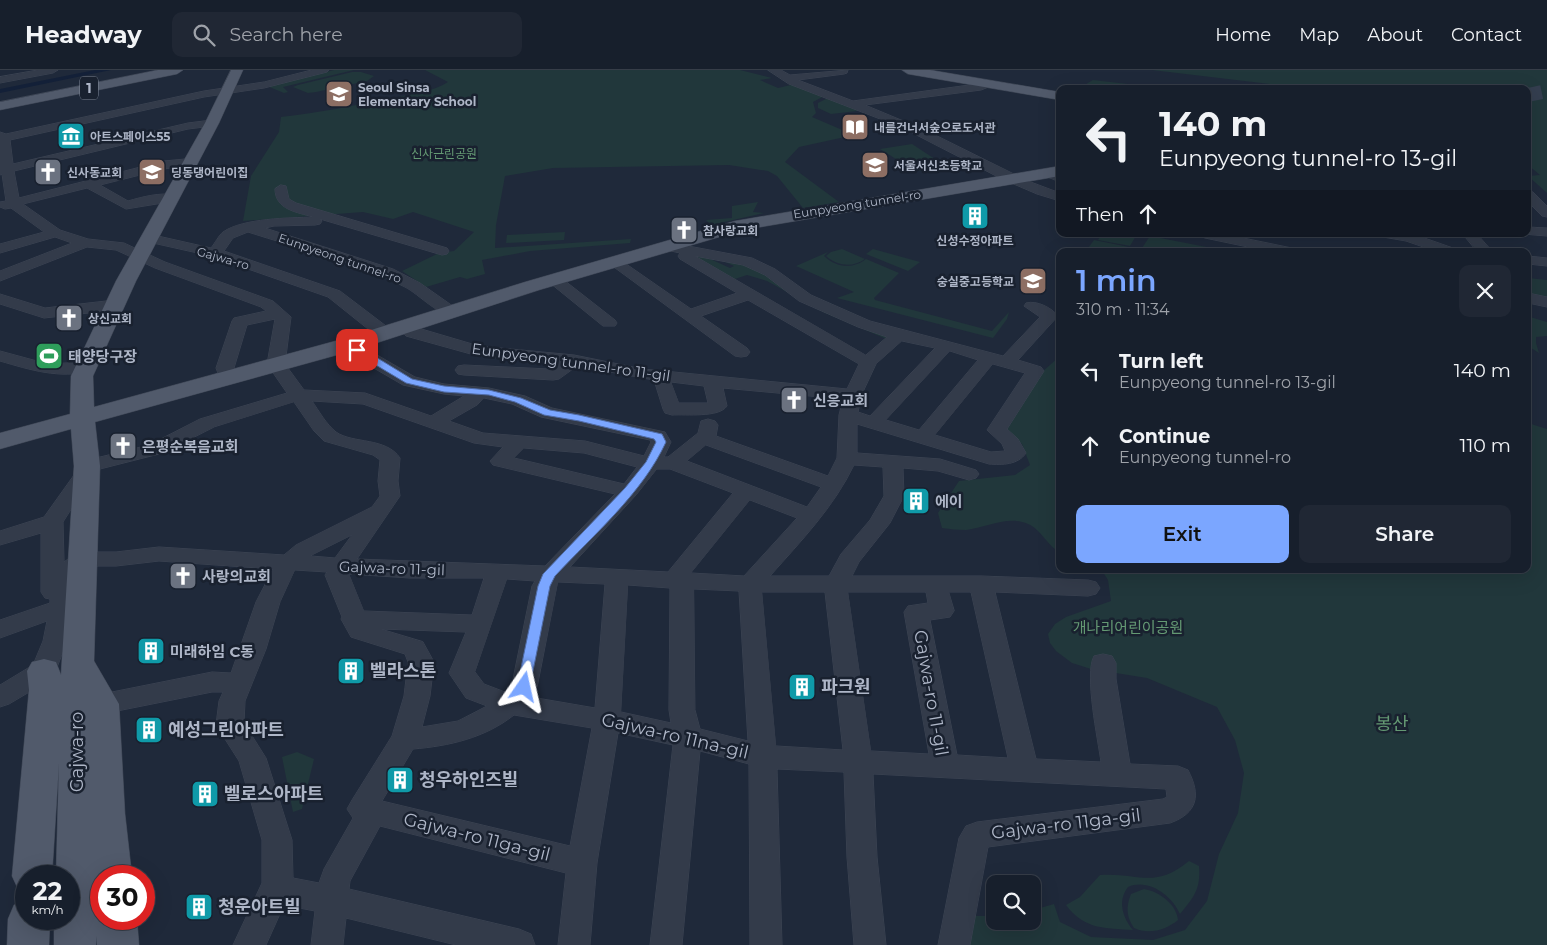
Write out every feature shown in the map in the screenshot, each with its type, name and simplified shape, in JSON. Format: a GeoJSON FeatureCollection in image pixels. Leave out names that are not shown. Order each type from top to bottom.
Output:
{"type":"FeatureCollection","features":[{"type":"Feature","properties":{"kind":"main road","name":"1"},"geometry":{"type":"LineString","coordinates":[[0,106],[177,70]]}},
{"type":"Feature","properties":{"kind":"main road","name":"Gajwa-ro"},"geometry":{"type":"LineString","coordinates":[[75,945],[77,660],[87,469],[82,417],[82,376],[144,247],[209,129],[237,70]]}},
{"type":"Feature","properties":{"kind":"main road"},"geometry":{"type":"LineString","coordinates":[[908,70],[1056,95]]}},
{"type":"Feature","properties":{"kind":"main road","name":"Eunpyeong tunnel-ro"},"geometry":{"type":"LineString","coordinates":[[0,441],[227,376],[347,345],[614,262],[741,225],[783,216],[1056,174]]}},
{"type":"Feature","properties":{"kind":"main road"},"geometry":{"type":"LineString","coordinates":[[77,660],[102,704],[106,814],[111,865]]}},
{"type":"Feature","properties":{"kind":"main road"},"geometry":{"type":"LineString","coordinates":[[33,865],[46,690],[44,671]]}},
{"type":"Feature","properties":{"kind":"main road"},"geometry":{"type":"LineString","coordinates":[[28,945],[29,930]]}},
{"type":"Feature","properties":{"kind":"main road"},"geometry":{"type":"LineString","coordinates":[[117,930],[118,945]]}},
{"type":"Feature","properties":{"kind":"street"},"geometry":{"type":"LineString","coordinates":[[0,80],[35,71],[53,70]]}},
{"type":"Feature","properties":{"kind":"street"},"geometry":{"type":"LineString","coordinates":[[7,205],[2,138],[229,90],[264,85],[324,70]]}},
{"type":"Feature","properties":{"kind":"street"},"geometry":{"type":"LineString","coordinates":[[781,74],[809,70]]}},
{"type":"Feature","properties":{"kind":"street"},"geometry":{"type":"LineString","coordinates":[[781,74],[817,76],[844,71],[842,70]]}},
{"type":"Feature","properties":{"kind":"street"},"geometry":{"type":"LineString","coordinates":[[781,74],[795,83],[854,104],[914,129],[1000,173],[1042,192],[1056,196]]}},
{"type":"Feature","properties":{"kind":"street"},"geometry":{"type":"LineString","coordinates":[[854,104],[981,87],[987,84]]}},
{"type":"Feature","properties":{"kind":"street"},"geometry":{"type":"LineString","coordinates":[[3,170],[188,126],[209,129]]}},
{"type":"Feature","properties":{"kind":"street"},"geometry":{"type":"LineString","coordinates":[[94,148],[106,155],[209,129]]}},
{"type":"Feature","properties":{"kind":"street"},"geometry":{"type":"LineString","coordinates":[[7,205],[164,165],[192,161]]}},
{"type":"Feature","properties":{"kind":"street"},"geometry":{"type":"LineString","coordinates":[[89,184],[126,205],[147,200],[170,198]]}},
{"type":"Feature","properties":{"kind":"street","name":"Eunpyeong tunnel-ro"},"geometry":{"type":"LineString","coordinates":[[281,189],[281,197],[284,202],[291,206],[442,251]]}},
{"type":"Feature","properties":{"kind":"street"},"geometry":{"type":"LineString","coordinates":[[7,205],[55,233],[86,243],[144,247]]}},
{"type":"Feature","properties":{"kind":"street","name":"Eunpyeong tunnel-ro"},"geometry":{"type":"LineString","coordinates":[[215,253],[228,235],[242,229],[274,222],[346,222]]}},
{"type":"Feature","properties":{"kind":"street","name":"Eunpyeong tunnel-ro"},"geometry":{"type":"LineString","coordinates":[[250,228],[388,272],[415,286],[450,312]]}},
{"type":"Feature","properties":{"kind":"street"},"geometry":{"type":"LineString","coordinates":[[1531,230],[1547,232]]}},
{"type":"Feature","properties":{"kind":"street"},"geometry":{"type":"LineString","coordinates":[[0,249],[55,233]]}},
{"type":"Feature","properties":{"kind":"street"},"geometry":{"type":"LineString","coordinates":[[1219,237],[1272,248]]}},
{"type":"Feature","properties":{"kind":"street"},"geometry":{"type":"LineString","coordinates":[[1408,237],[1439,248]]}},
{"type":"Feature","properties":{"kind":"street"},"geometry":{"type":"LineString","coordinates":[[1473,237],[1482,248]]}},
{"type":"Feature","properties":{"kind":"street"},"geometry":{"type":"LineString","coordinates":[[0,276],[86,243]]}},
{"type":"Feature","properties":{"kind":"street"},"geometry":{"type":"LineString","coordinates":[[667,246],[860,359],[869,362]]}},
{"type":"Feature","properties":{"kind":"street"},"geometry":{"type":"LineString","coordinates":[[667,246],[751,263],[770,272],[806,298],[864,324],[899,335],[998,359],[1035,371],[997,430],[1014,446],[1016,453],[1003,460],[989,458],[848,415]]}},
{"type":"Feature","properties":{"kind":"street","name":"Gajwa-ro"},"geometry":{"type":"LineString","coordinates":[[144,247],[215,253],[334,294],[384,333]]}},
{"type":"Feature","properties":{"kind":"street","name":"Gajwa-ro"},"geometry":{"type":"LineString","coordinates":[[144,247],[267,304],[276,312]]}},
{"type":"Feature","properties":{"kind":"street"},"geometry":{"type":"LineString","coordinates":[[1531,260],[1547,262]]}},
{"type":"Feature","properties":{"kind":"street"},"geometry":{"type":"LineString","coordinates":[[614,262],[741,352]]}},
{"type":"Feature","properties":{"kind":"street"},"geometry":{"type":"LineString","coordinates":[[555,280],[610,323]]}},
{"type":"Feature","properties":{"kind":"street"},"geometry":{"type":"LineString","coordinates":[[689,314],[750,294]]}},
{"type":"Feature","properties":{"kind":"street"},"geometry":{"type":"LineString","coordinates":[[1531,299],[1547,302]]}},
{"type":"Feature","properties":{"kind":"street"},"geometry":{"type":"LineString","coordinates":[[0,300],[44,313],[115,305]]}},
{"type":"Feature","properties":{"kind":"street"},"geometry":{"type":"LineString","coordinates":[[923,438],[998,359],[1050,316],[1032,306]]}},
{"type":"Feature","properties":{"kind":"street"},"geometry":{"type":"LineString","coordinates":[[227,376],[225,368],[240,321],[267,316],[276,312],[283,317],[276,364],[300,395],[304,404],[321,427],[331,438],[380,451],[390,458],[388,481],[390,496],[341,566],[337,575],[353,619],[360,630],[414,648],[421,662],[417,696],[405,739],[367,810],[335,879],[327,945]]}},
{"type":"Feature","properties":{"kind":"street","name":"Eunpyeong tunnel-ro 11-gil"},"geometry":{"type":"LineString","coordinates":[[405,326],[412,332],[485,352],[574,360],[643,374],[836,394],[853,394]]}},
{"type":"Feature","properties":{"kind":"street"},"geometry":{"type":"LineString","coordinates":[[766,945],[763,757],[750,584],[811,516],[834,485],[847,458],[848,415],[853,394],[869,362],[899,335]]}},
{"type":"Feature","properties":{"kind":"street"},"geometry":{"type":"LineString","coordinates":[[347,345],[409,381],[444,389],[480,392],[518,400],[548,413],[658,436],[661,442],[662,463]]}},
{"type":"Feature","properties":{"kind":"street"},"geometry":{"type":"LineString","coordinates":[[873,423],[947,346]]}},
{"type":"Feature","properties":{"kind":"street"},"geometry":{"type":"LineString","coordinates":[[444,389],[485,352]]}},
{"type":"Feature","properties":{"kind":"street"},"geometry":{"type":"LineString","coordinates":[[0,356],[48,370],[85,367]]}},
{"type":"Feature","properties":{"kind":"street"},"geometry":{"type":"LineString","coordinates":[[464,370],[553,375],[574,360]]}},
{"type":"Feature","properties":{"kind":"street"},"geometry":{"type":"LineString","coordinates":[[665,375],[662,382],[672,409],[712,408],[719,403],[712,380]]}},
{"type":"Feature","properties":{"kind":"street"},"geometry":{"type":"LineString","coordinates":[[434,422],[470,401],[480,392]]}},
{"type":"Feature","properties":{"kind":"street"},"geometry":{"type":"LineString","coordinates":[[44,671],[42,660],[52,610],[52,522],[87,469],[156,449],[220,418],[300,395],[365,399],[481,439],[585,447],[662,463],[746,491],[811,516]]}},
{"type":"Feature","properties":{"kind":"street"},"geometry":{"type":"LineString","coordinates":[[405,739],[446,735],[470,727],[509,704],[518,696],[524,687],[544,586],[550,574],[629,491],[662,463],[707,435],[712,408]]}},
{"type":"Feature","properties":{"kind":"street"},"geometry":{"type":"LineString","coordinates":[[704,438],[834,485]]}},
{"type":"Feature","properties":{"kind":"street"},"geometry":{"type":"LineString","coordinates":[[519,442],[500,461],[629,491]]}},
{"type":"Feature","properties":{"kind":"street"},"geometry":{"type":"LineString","coordinates":[[847,458],[940,464],[969,474]]}},
{"type":"Feature","properties":{"kind":"street"},"geometry":{"type":"LineString","coordinates":[[870,945],[862,857],[858,761],[836,599],[837,584],[849,559],[879,522],[894,496],[893,461]]}},
{"type":"Feature","properties":{"kind":"street"},"geometry":{"type":"LineString","coordinates":[[666,945],[688,738],[682,710],[682,587],[676,579],[678,573],[746,491]]}},
{"type":"Feature","properties":{"kind":"street","name":"Gajwa-ro 11-gil"},"geometry":{"type":"LineString","coordinates":[[287,564],[304,550],[380,512]]}},
{"type":"Feature","properties":{"kind":"street"},"geometry":{"type":"LineString","coordinates":[[0,538],[52,522]]}},
{"type":"Feature","properties":{"kind":"street","name":"Gajwa-ro 11-gil"},"geometry":{"type":"LineString","coordinates":[[83,558],[116,559],[159,554],[287,564],[410,570],[498,571],[750,584],[981,584],[1088,588]]}},
{"type":"Feature","properties":{"kind":"street"},"geometry":{"type":"LineString","coordinates":[[0,697],[44,671],[55,640],[65,572],[83,558]]}},
{"type":"Feature","properties":{"kind":"street"},"geometry":{"type":"LineString","coordinates":[[250,945],[278,884],[277,840],[252,758],[230,726],[232,701],[268,602],[287,564]]}},
{"type":"Feature","properties":{"kind":"street"},"geometry":{"type":"LineString","coordinates":[[498,571],[481,624],[462,673],[475,692],[509,704]]}},
{"type":"Feature","properties":{"kind":"street"},"geometry":{"type":"LineString","coordinates":[[574,945],[582,863],[607,720],[617,577]]}},
{"type":"Feature","properties":{"kind":"street","name":"Gajwa-ro 11-gil"},"geometry":{"type":"LineString","coordinates":[[936,584],[942,611],[916,612],[945,767]]}},
{"type":"Feature","properties":{"kind":"street"},"geometry":{"type":"LineString","coordinates":[[981,584],[1025,770]]}},
{"type":"Feature","properties":{"kind":"street"},"geometry":{"type":"LineString","coordinates":[[0,630],[52,610]]}},
{"type":"Feature","properties":{"kind":"street"},"geometry":{"type":"LineString","coordinates":[[353,619],[481,624]]}},
{"type":"Feature","properties":{"kind":"street"},"geometry":{"type":"LineString","coordinates":[[1103,664],[1103,679],[1117,774]]}},
{"type":"Feature","properties":{"kind":"street"},"geometry":{"type":"LineString","coordinates":[[102,704],[212,682],[240,683]]}},
{"type":"Feature","properties":{"kind":"street","name":"Gajwa-ro 11na-gil"},"geometry":{"type":"LineString","coordinates":[[509,704],[607,720],[727,746],[763,757],[1178,778]]}},
{"type":"Feature","properties":{"kind":"street","name":"Gajwa-ro 11ga-gil"},"geometry":{"type":"LineString","coordinates":[[954,945],[975,836],[1170,810],[1181,802],[1178,778]]}},
{"type":"Feature","properties":{"kind":"street","name":"Gajwa-ro 11ga-gil"},"geometry":{"type":"LineString","coordinates":[[367,810],[582,863]]}},
{"type":"Feature","properties":{"kind":"street"},"geometry":{"type":"LineString","coordinates":[[278,884],[283,890],[333,900],[484,941],[519,945]]}},
{"type":"Feature","properties":{"kind":"green space"},"geometry":{"type":"Polygon","coordinates":[[[334,70],[354,70],[283,87],[288,92],[284,93],[267,86],[334,70]]]}},
{"type":"Feature","properties":{"kind":"green space","name":"신사근린공원"},"geometry":{"type":"Polygon","coordinates":[[[425,70],[740,70],[772,78],[760,80],[778,88],[795,84],[824,96],[813,102],[816,113],[812,117],[854,135],[799,147],[785,162],[839,202],[803,208],[777,176],[768,171],[729,165],[553,168],[505,176],[496,225],[495,248],[631,239],[630,243],[530,251],[482,260],[485,274],[467,279],[460,277],[426,287],[402,271],[439,253],[454,251],[474,232],[413,212],[393,219],[363,212],[243,221],[251,176],[279,132],[281,117],[414,94],[448,82],[425,70]]]}},
{"type":"Feature","properties":{"kind":"green space"},"geometry":{"type":"Polygon","coordinates":[[[1152,70],[1547,70],[1547,193],[1531,179],[1531,176],[1540,175],[1531,168],[1531,85],[1279,85],[1152,70]]]}},
{"type":"Feature","properties":{"kind":"green space"},"geometry":{"type":"Polygon","coordinates":[[[352,72],[361,72],[374,76],[367,81],[316,92],[308,93],[293,87],[298,85],[352,72]]]}},
{"type":"Feature","properties":{"kind":"green space"},"geometry":{"type":"Polygon","coordinates":[[[1093,80],[1137,85],[1085,85],[1093,80]]]}},
{"type":"Feature","properties":{"kind":"green space"},"geometry":{"type":"Polygon","coordinates":[[[830,97],[866,110],[831,114],[818,108],[818,103],[830,97]]]}},
{"type":"Feature","properties":{"kind":"green space"},"geometry":{"type":"Polygon","coordinates":[[[912,144],[950,169],[925,173],[912,169],[880,149],[912,144]]]}},
{"type":"Feature","properties":{"kind":"green space"},"geometry":{"type":"Polygon","coordinates":[[[758,202],[753,212],[764,213],[711,225],[706,220],[732,218],[732,206],[758,202]]]}},
{"type":"Feature","properties":{"kind":"green space"},"geometry":{"type":"Polygon","coordinates":[[[565,232],[564,240],[506,243],[507,235],[565,232]]]}},
{"type":"Feature","properties":{"kind":"green space"},"geometry":{"type":"Polygon","coordinates":[[[1100,237],[1135,237],[1130,246],[1098,240],[1100,237]]]}},
{"type":"Feature","properties":{"kind":"green space"},"geometry":{"type":"Polygon","coordinates":[[[1149,237],[1155,237],[1212,248],[1142,248],[1149,237]]]}},
{"type":"Feature","properties":{"kind":"green space"},"geometry":{"type":"Polygon","coordinates":[[[1094,240],[1129,247],[1128,248],[1088,248],[1094,240]]]}},
{"type":"Feature","properties":{"kind":"green space"},"geometry":{"type":"Polygon","coordinates":[[[842,249],[865,259],[855,264],[845,265],[835,262],[826,256],[831,252],[842,249]]]}},
{"type":"Feature","properties":{"kind":"green space"},"geometry":{"type":"Polygon","coordinates":[[[873,249],[920,262],[908,271],[866,254],[873,249]]]}},
{"type":"Feature","properties":{"kind":"green space"},"geometry":{"type":"Polygon","coordinates":[[[828,252],[824,256],[839,265],[851,266],[866,259],[899,273],[874,298],[875,300],[992,331],[1009,312],[1007,319],[993,338],[837,298],[854,292],[796,266],[828,252]]]}},
{"type":"Feature","properties":{"kind":"green space"},"geometry":{"type":"Polygon","coordinates":[[[687,253],[708,258],[730,268],[734,266],[719,259],[739,262],[892,335],[889,340],[825,313],[767,281],[747,275],[732,280],[687,253]]]}},
{"type":"Feature","properties":{"kind":"green space"},"geometry":{"type":"Polygon","coordinates":[[[1531,278],[1547,280],[1547,298],[1531,295],[1531,278]]]}},
{"type":"Feature","properties":{"kind":"green space"},"geometry":{"type":"Polygon","coordinates":[[[1531,317],[1547,322],[1547,336],[1536,337],[1539,353],[1531,348],[1531,317]]]}},
{"type":"Feature","properties":{"kind":"green space"},"geometry":{"type":"Polygon","coordinates":[[[1056,360],[1056,550],[1033,526],[1020,522],[1005,521],[966,530],[942,528],[938,513],[959,481],[1015,475],[1030,465],[1022,444],[1005,429],[1041,373],[1056,360]]]}},
{"type":"Feature","properties":{"kind":"green space","name":"봉산"},"geometry":{"type":"Polygon","coordinates":[[[1531,424],[1547,429],[1547,945],[965,945],[969,916],[986,916],[986,930],[1041,930],[1041,908],[1054,904],[1060,922],[1091,937],[1153,940],[1185,930],[1207,901],[1219,854],[1238,813],[1244,773],[1235,740],[1217,707],[1147,678],[1091,669],[1072,663],[1056,651],[1050,643],[1048,634],[1055,624],[1066,617],[1111,601],[1108,580],[1104,573],[1531,573],[1531,424]]]}},
{"type":"Feature","properties":{"kind":"green space"},"geometry":{"type":"Polygon","coordinates":[[[297,752],[314,759],[302,809],[293,812],[282,757],[297,752]]]}},
{"type":"Feature","properties":{"kind":"green space"},"geometry":{"type":"Polygon","coordinates":[[[1189,861],[1199,866],[1198,887],[1180,914],[1166,895],[1159,890],[1144,885],[1128,887],[1123,898],[1124,915],[1133,930],[1096,926],[1081,919],[1066,905],[1080,897],[1100,875],[1155,877],[1177,870],[1189,861]]]}},
{"type":"Feature","properties":{"kind":"green space"},"geometry":{"type":"Polygon","coordinates":[[[1144,889],[1156,893],[1171,904],[1178,920],[1157,930],[1146,931],[1134,928],[1128,916],[1128,903],[1131,894],[1144,889]]]}},
{"type":"Feature","properties":{"kind":"water"},"geometry":{"type":"Polygon","coordinates":[[[95,70],[111,70],[0,93],[0,89],[95,70]]]}},
{"type":"Feature","properties":{"kind":"tunnel"},"geometry":{"type":"LineString","coordinates":[[1531,94],[1547,91]]}},
{"type":"Feature","properties":{"kind":"place","name":"Seoul Sinsa Elementary School"},"geometry":{"type":"Point","coordinates":[339,94]}},
{"type":"Feature","properties":{"kind":"place","name":"내를건너서숲으로도서관"},"geometry":{"type":"Point","coordinates":[855,127]}},
{"type":"Feature","properties":{"kind":"place","name":"아트스페이스55"},"geometry":{"type":"Point","coordinates":[71,136]}},
{"type":"Feature","properties":{"kind":"place","name":"서울서신초등학교"},"geometry":{"type":"Point","coordinates":[875,165]}},
{"type":"Feature","properties":{"kind":"place","name":"신사동교회"},"geometry":{"type":"Point","coordinates":[48,172]}},
{"type":"Feature","properties":{"kind":"place","name":"딩동댕어린이집"},"geometry":{"type":"Point","coordinates":[152,172]}},
{"type":"Feature","properties":{"kind":"place","name":"신성수정아파트"},"geometry":{"type":"Point","coordinates":[975,216]}},
{"type":"Feature","properties":{"kind":"place","name":"참사랑교회"},"geometry":{"type":"Point","coordinates":[684,230]}},
{"type":"Feature","properties":{"kind":"place","name":"숭실중고등학교"},"geometry":{"type":"Point","coordinates":[1033,281]}},
{"type":"Feature","properties":{"kind":"place","name":"상신교회"},"geometry":{"type":"Point","coordinates":[69,318]}},
{"type":"Feature","properties":{"kind":"place","name":"태양당구장"},"geometry":{"type":"Point","coordinates":[49,356]}},
{"type":"Feature","properties":{"kind":"place","name":"신응교회"},"geometry":{"type":"Point","coordinates":[794,400]}},
{"type":"Feature","properties":{"kind":"place","name":"은평순복음교회"},"geometry":{"type":"Point","coordinates":[123,446]}},
{"type":"Feature","properties":{"kind":"place","name":"에이"},"geometry":{"type":"Point","coordinates":[916,501]}},
{"type":"Feature","properties":{"kind":"place","name":"사랑의교회"},"geometry":{"type":"Point","coordinates":[183,576]}},
{"type":"Feature","properties":{"kind":"place","name":"미래하임 C동"},"geometry":{"type":"Point","coordinates":[151,651]}},
{"type":"Feature","properties":{"kind":"place","name":"벨라스톤"},"geometry":{"type":"Point","coordinates":[351,671]}},
{"type":"Feature","properties":{"kind":"place","name":"파크원"},"geometry":{"type":"Point","coordinates":[802,687]}},
{"type":"Feature","properties":{"kind":"place","name":"예성그린아파트"},"geometry":{"type":"Point","coordinates":[149,730]}},
{"type":"Feature","properties":{"kind":"place","name":"청우하인즈빌"},"geometry":{"type":"Point","coordinates":[400,780]}},
{"type":"Feature","properties":{"kind":"place","name":"벨로스아파트"},"geometry":{"type":"Point","coordinates":[205,794]}},
{"type":"Feature","properties":{"kind":"place","name":"청운아트빌"},"geometry":{"type":"Point","coordinates":[199,907]}},
{"type":"Feature","properties":{"kind":"route"},"geometry":{"type":"LineString","coordinates":[[357,350],[409,381],[444,389],[489,392],[518,400],[548,413],[658,436],[661,442],[651,463],[629,491],[612,506],[550,574],[544,586],[524,687]]}},
{"type":"Feature","properties":{"kind":"park label","name":"개나리어린이공원"},"geometry":{"type":"Point","coordinates":[1128,627]}}]}
